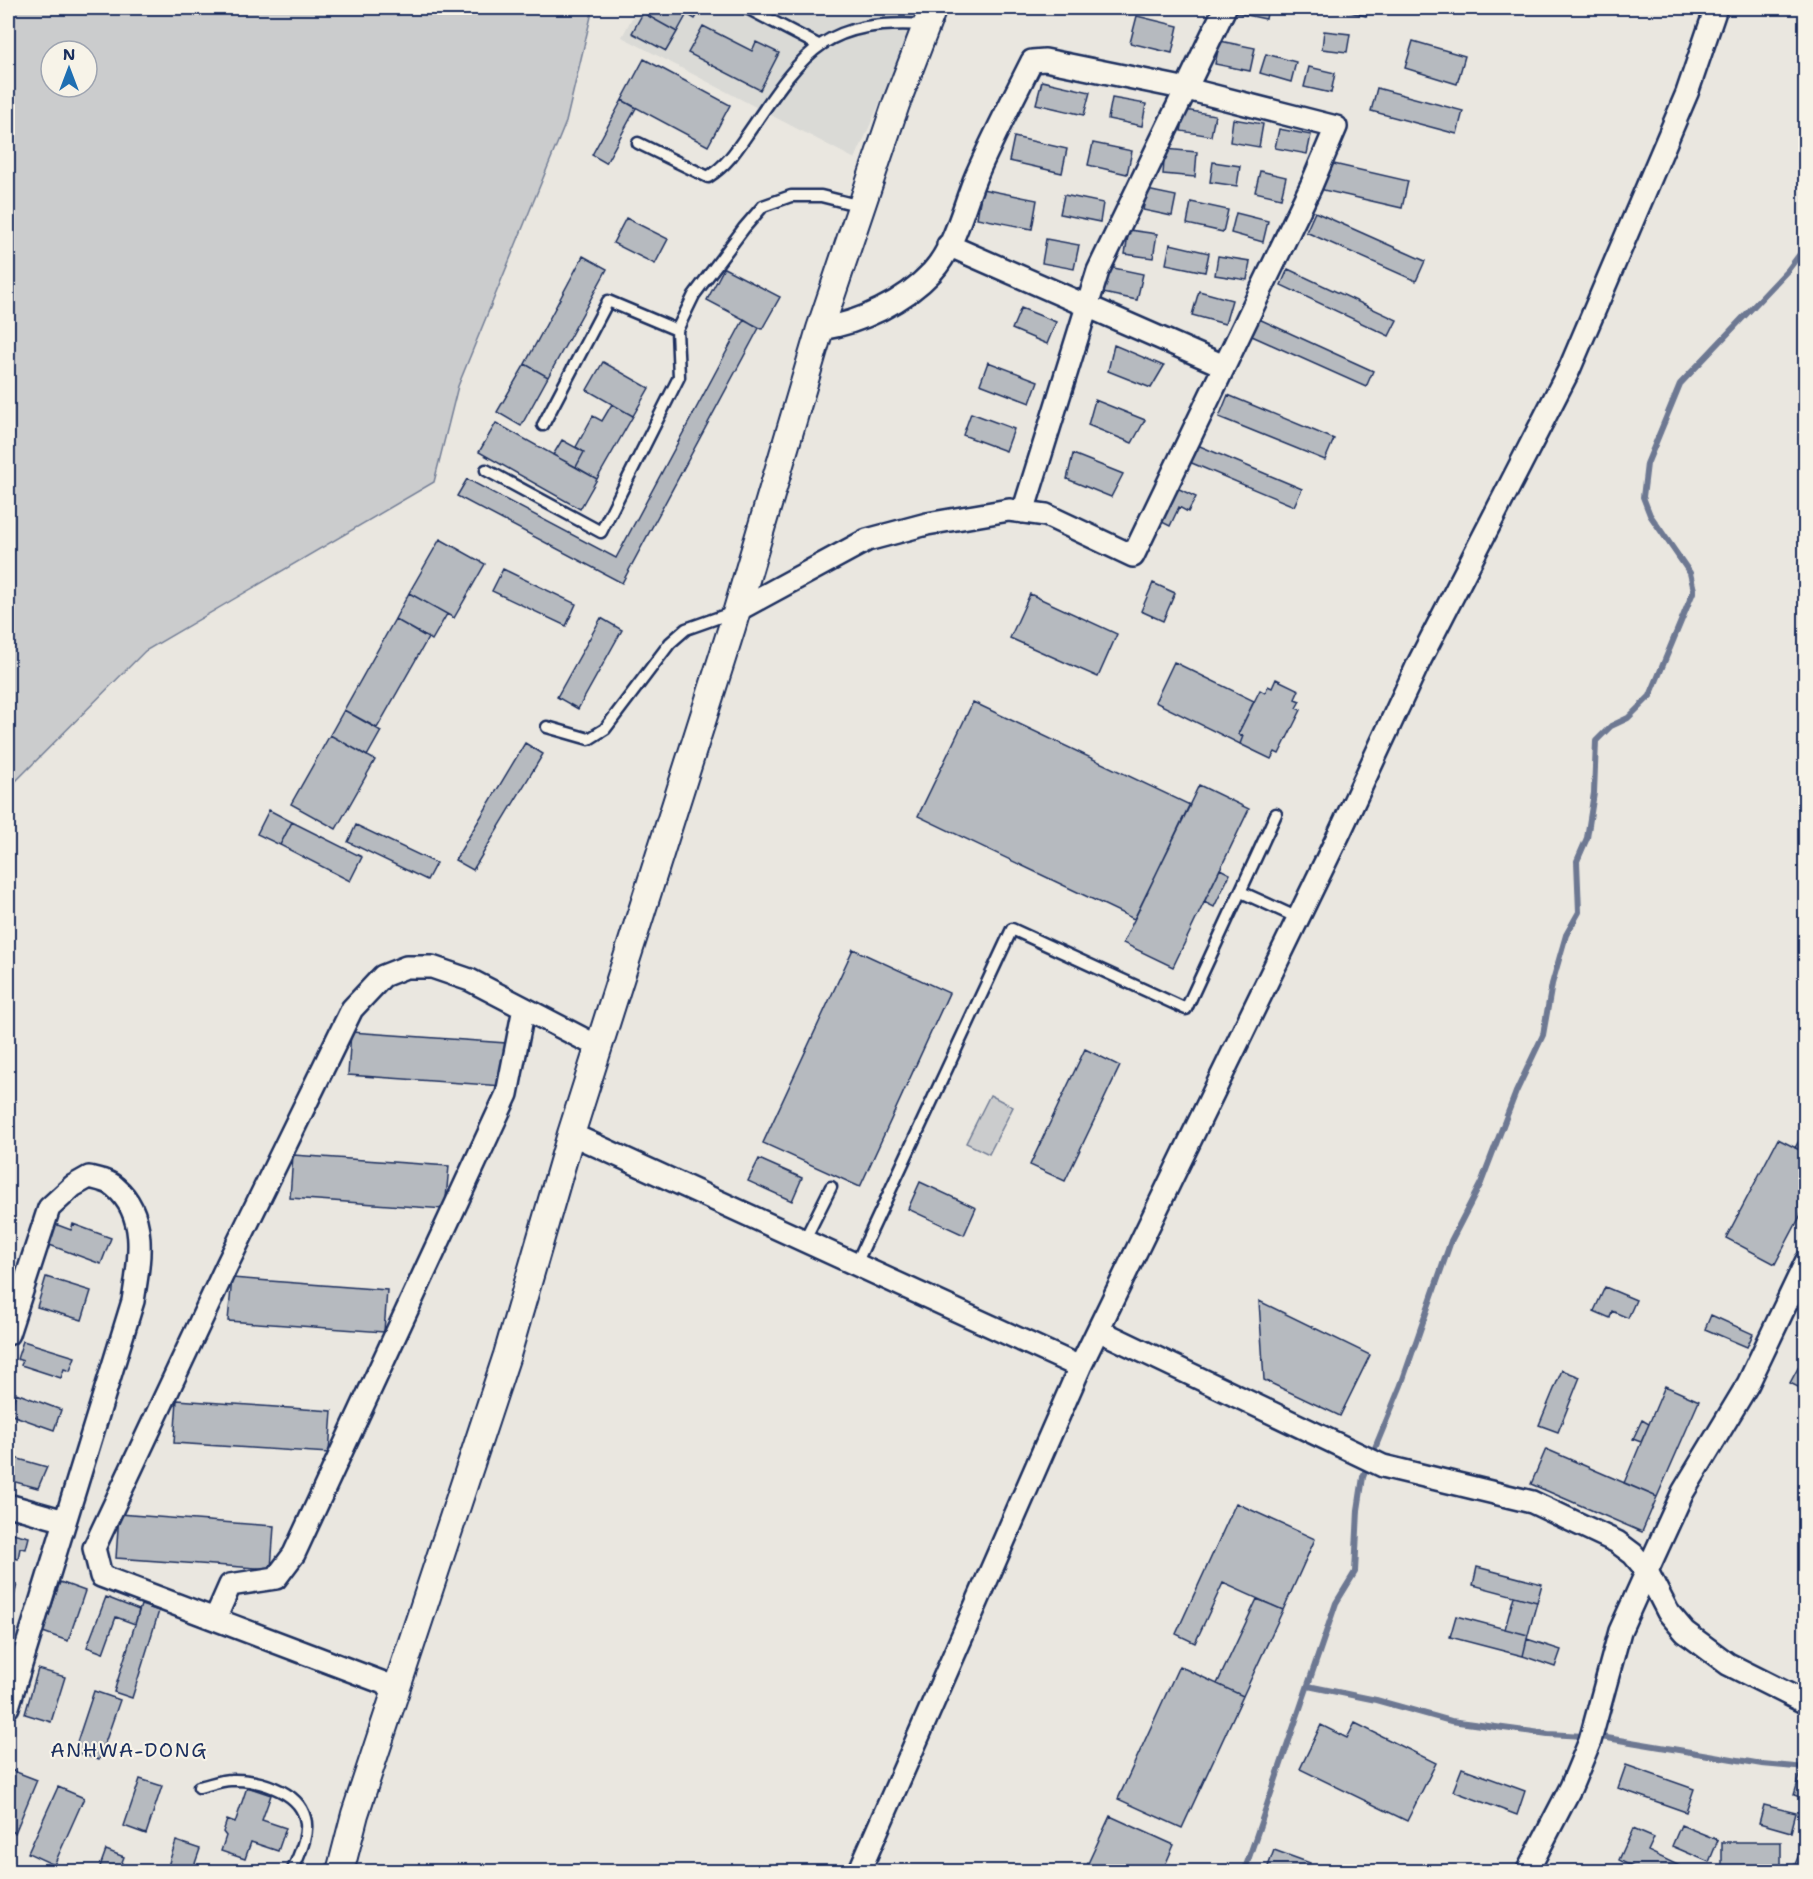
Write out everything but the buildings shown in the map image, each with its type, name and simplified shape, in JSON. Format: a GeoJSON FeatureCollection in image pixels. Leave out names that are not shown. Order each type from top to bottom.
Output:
{"type":"FeatureCollection","features":[{"type":"Feature","properties":{"kind":"street"},"geometry":{"type":"LineString","coordinates":[[1023,512],[1098,271],[1225,8]]}},
{"type":"Feature","properties":{"kind":"street"},"geometry":{"type":"LineString","coordinates":[[859,1872],[1080,1367],[1298,918],[1419,662],[1569,370],[1687,93],[1716,8]]}},
{"type":"Feature","properties":{"kind":"street"},"geometry":{"type":"LineString","coordinates":[[340,1872],[355,1814],[507,1355],[571,1134],[736,611],[820,329],[930,16]]}},
{"type":"Feature","properties":{"kind":"street"},"geometry":{"type":"LineString","coordinates":[[736,611],[867,540],[1009,510],[1046,516],[1133,556],[1311,186],[1336,127],[1187,89],[1045,60],[1032,61],[976,175],[948,245],[933,271],[906,293],[871,315],[840,326],[820,329]]}},
{"type":"Feature","properties":{"kind":"street"},"geometry":{"type":"LineString","coordinates":[[948,245],[1224,366]]}},
{"type":"Feature","properties":{"kind":"street"},"geometry":{"type":"LineString","coordinates":[[397,1688],[101,1576],[94,1548],[227,1265],[352,1009],[383,976],[406,967],[432,967],[470,980],[599,1047]]}},
{"type":"Feature","properties":{"kind":"street"},"geometry":{"type":"LineString","coordinates":[[215,1619],[230,1585],[276,1578],[294,1554],[507,1094],[524,1008]]}},
{"type":"Feature","properties":{"kind":"street"},"geometry":{"type":"LineString","coordinates":[[571,1134],[1080,1367]]}},
{"type":"Feature","properties":{"kind":"street"},"geometry":{"type":"LineString","coordinates":[[8,1334],[49,1208],[73,1186],[89,1177],[114,1185],[135,1211],[141,1255],[134,1301],[8,1707]]}},
{"type":"Feature","properties":{"kind":"street"},"geometry":{"type":"LineString","coordinates":[[1527,1872],[1571,1787],[1591,1735],[1620,1630],[1683,1492],[1748,1384],[1806,1262]]}},
{"type":"Feature","properties":{"kind":"street"},"geometry":{"type":"LineString","coordinates":[[1098,1330],[1383,1466],[1532,1502],[1617,1542],[1633,1554],[1647,1571],[1668,1612],[1685,1632],[1728,1664],[1806,1703]]}},
{"type":"Feature","properties":{"kind":"street"},"geometry":{"type":"LineString","coordinates":[[8,1505],[66,1521]]}},
{"type":"Feature","properties":{"kind":"lane"},"geometry":{"type":"LineString","coordinates":[[747,8],[818,45]]}},
{"type":"Feature","properties":{"kind":"lane"},"geometry":{"type":"LineString","coordinates":[[638,143],[708,177],[725,166],[777,92],[818,45],[851,29],[930,16]]}},
{"type":"Feature","properties":{"kind":"lane"},"geometry":{"type":"LineString","coordinates":[[486,470],[601,532],[680,377],[677,330],[694,295],[763,206],[791,196],[821,196],[862,206]]}},
{"type":"Feature","properties":{"kind":"lane"},"geometry":{"type":"LineString","coordinates":[[543,425],[608,301],[677,330]]}},
{"type":"Feature","properties":{"kind":"lane"},"geometry":{"type":"LineString","coordinates":[[547,727],[589,739],[604,729],[670,642],[686,629],[736,611]]}},
{"type":"Feature","properties":{"kind":"lane"},"geometry":{"type":"LineString","coordinates":[[856,1264],[1012,929],[1186,1009],[1276,814]]}},
{"type":"Feature","properties":{"kind":"lane"},"geometry":{"type":"LineString","coordinates":[[1241,892],[1298,918]]}},
{"type":"Feature","properties":{"kind":"lane"},"geometry":{"type":"LineString","coordinates":[[804,1241],[831,1187]]}},
{"type":"Feature","properties":{"kind":"lane"},"geometry":{"type":"LineString","coordinates":[[199,1787],[228,1780],[248,1780],[279,1790],[296,1801],[306,1819],[303,1846],[292,1872]]}},
{"type":"Feature","properties":{"kind":"shaded area"},"geometry":{"type":"Polygon","coordinates":[[[8,8],[593,8],[566,122],[458,386],[434,482],[145,651],[8,789],[8,8]]]}},
{"type":"Feature","properties":{"kind":"shaded area"},"geometry":{"type":"Polygon","coordinates":[[[637,8],[922,8],[855,159],[622,37],[637,8]]]}},
{"type":"Feature","properties":{"kind":"shaded area"},"geometry":{"type":"Polygon","coordinates":[[[990,1095],[1013,1107],[989,1154],[966,1143],[990,1095]]]}},
{"type":"Feature","properties":{"kind":"waterway"},"geometry":{"type":"LineString","coordinates":[[1244,1872],[1336,1603],[1355,1572],[1358,1510],[1363,1477],[1401,1385],[1451,1241],[1481,1183],[1516,1092],[1543,1035],[1552,984],[1566,935],[1579,912],[1577,861],[1587,838],[1594,793],[1596,741],[1611,726],[1628,718],[1650,696],[1694,590],[1690,573],[1650,515],[1643,497],[1647,464],[1680,384],[1788,270],[1806,246]]}},
{"type":"Feature","properties":{"kind":"waterway"},"geometry":{"type":"LineString","coordinates":[[1308,1686],[1376,1700],[1451,1721],[1548,1734],[1601,1737],[1762,1764],[1806,1768]]}},
{"type":"Feature","properties":{"kind":"district","name":"ANHWA-DONG"},"geometry":{"type":"Point","coordinates":[129,1750]}}]}
